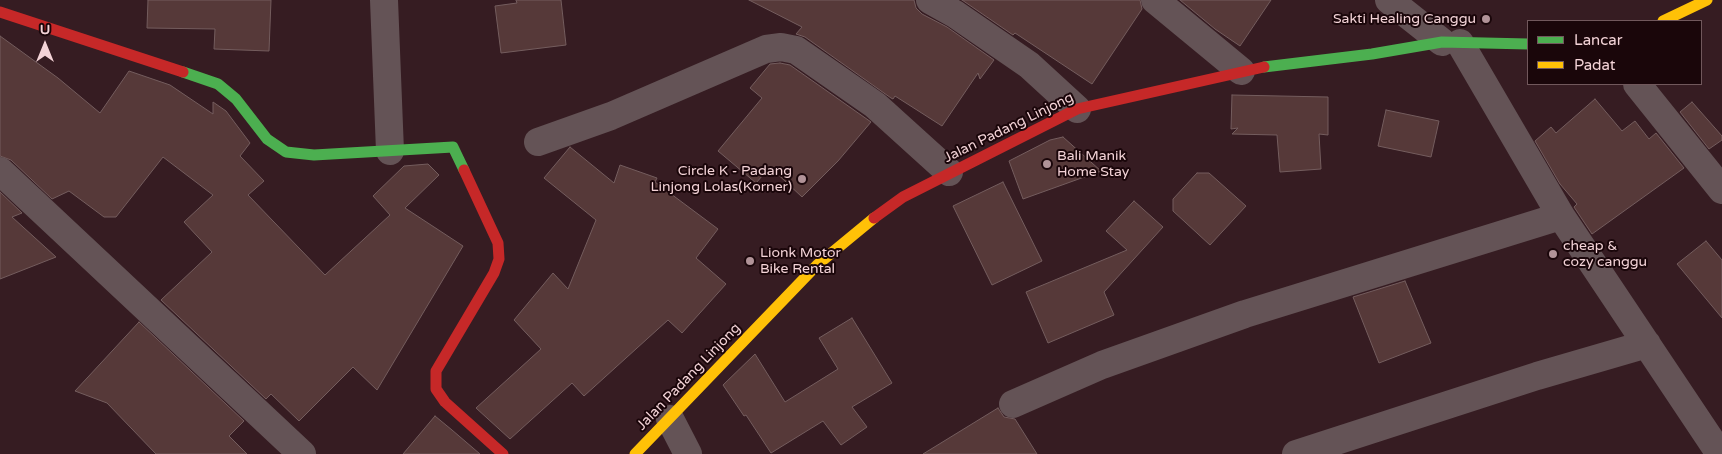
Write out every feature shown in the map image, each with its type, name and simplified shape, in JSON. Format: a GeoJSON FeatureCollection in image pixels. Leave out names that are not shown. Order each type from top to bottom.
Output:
{"type":"FeatureCollection","features":[{"type":"Feature","properties":{"kind":"street"},"geometry":{"type":"LineString","coordinates":[[384,0],[390,150]]}},
{"type":"Feature","properties":{"kind":"street"},"geometry":{"type":"LineString","coordinates":[[930,0],[955,14],[1029,65],[1077,109]]}},
{"type":"Feature","properties":{"kind":"street"},"geometry":{"type":"LineString","coordinates":[[1155,0],[1241,71]]}},
{"type":"Feature","properties":{"kind":"street"},"geometry":{"type":"LineString","coordinates":[[1389,0],[1451,42],[1561,216],[1720,454]]}},
{"type":"Feature","properties":{"kind":"street"},"geometry":{"type":"LineString","coordinates":[[1666,20],[1707,0]]}},
{"type":"Feature","properties":{"kind":"street"},"geometry":{"type":"LineString","coordinates":[[0,12],[218,84],[236,99],[267,139],[286,152],[314,155],[453,147],[498,242],[499,259],[494,273],[436,370],[436,389],[445,402],[503,454]]}},
{"type":"Feature","properties":{"kind":"street","name":"Jalan Padang Linjong"},"geometry":{"type":"LineString","coordinates":[[635,454],[817,265],[859,229],[903,197],[949,172],[1077,109],[1241,71],[1451,42],[1527,44]]}},
{"type":"Feature","properties":{"kind":"street"},"geometry":{"type":"LineString","coordinates":[[538,142],[611,116],[766,49],[781,47],[796,50],[874,105],[949,172]]}},
{"type":"Feature","properties":{"kind":"street"},"geometry":{"type":"LineString","coordinates":[[1638,85],[1722,190]]}},
{"type":"Feature","properties":{"kind":"street"},"geometry":{"type":"LineString","coordinates":[[0,171],[302,454]]}},
{"type":"Feature","properties":{"kind":"street"},"geometry":{"type":"LineString","coordinates":[[1014,404],[1102,365],[1245,314],[1561,216]]}},
{"type":"Feature","properties":{"kind":"street"},"geometry":{"type":"LineString","coordinates":[[1296,454],[1537,376],[1647,344]]}},
{"type":"Feature","properties":{"kind":"street"},"geometry":{"type":"LineString","coordinates":[[670,419],[688,454]]}},
{"type":"Feature","properties":{"kind":"building"},"geometry":{"type":"Polygon","coordinates":[[[148,0],[271,0],[269,51],[214,49],[215,29],[147,28],[148,0]]]}},
{"type":"Feature","properties":{"kind":"building"},"geometry":{"type":"Polygon","coordinates":[[[516,0],[561,0],[566,45],[501,53],[495,6],[517,3],[516,0]]]}},
{"type":"Feature","properties":{"kind":"building"},"geometry":{"type":"Polygon","coordinates":[[[749,0],[914,0],[916,8],[922,14],[947,27],[994,60],[980,79],[978,73],[942,126],[895,96],[893,99],[891,98],[805,37],[796,34],[802,27],[749,0]]]}},
{"type":"Feature","properties":{"kind":"building"},"geometry":{"type":"Polygon","coordinates":[[[962,0],[1140,0],[1142,9],[1092,84],[1015,33],[1013,35],[962,0]]]}},
{"type":"Feature","properties":{"kind":"building"},"geometry":{"type":"Polygon","coordinates":[[[1180,0],[1271,0],[1240,46],[1215,29],[1180,0]]]}},
{"type":"Feature","properties":{"kind":"building"},"geometry":{"type":"Polygon","coordinates":[[[0,36],[58,78],[100,113],[129,71],[170,85],[213,114],[213,102],[226,111],[250,143],[240,156],[264,181],[248,195],[325,275],[390,215],[373,196],[404,166],[428,164],[439,175],[405,208],[463,246],[377,390],[353,367],[299,421],[271,394],[266,399],[161,300],[212,252],[184,222],[213,195],[163,157],[116,217],[104,217],[69,191],[52,199],[11,160],[0,156],[0,36]]]}},
{"type":"Feature","properties":{"kind":"building"},"geometry":{"type":"Polygon","coordinates":[[[770,64],[790,65],[871,122],[838,161],[802,197],[770,167],[756,183],[718,151],[762,98],[750,88],[770,64]]]}},
{"type":"Feature","properties":{"kind":"building"},"geometry":{"type":"Polygon","coordinates":[[[1232,95],[1328,97],[1328,135],[1319,134],[1321,169],[1280,172],[1277,135],[1232,134],[1238,128],[1231,129],[1232,95]]]}},
{"type":"Feature","properties":{"kind":"building"},"geometry":{"type":"Polygon","coordinates":[[[1595,99],[1622,131],[1635,121],[1649,139],[1656,133],[1684,168],[1592,234],[1574,207],[1577,204],[1560,184],[1535,141],[1551,127],[1556,133],[1595,99]]]}},
{"type":"Feature","properties":{"kind":"building"},"geometry":{"type":"Polygon","coordinates":[[[1692,102],[1722,136],[1722,140],[1709,149],[1680,112],[1692,102]]]}},
{"type":"Feature","properties":{"kind":"building"},"geometry":{"type":"Polygon","coordinates":[[[1386,110],[1439,121],[1431,157],[1378,146],[1386,110]]]}},
{"type":"Feature","properties":{"kind":"building","name":"Bali Manik Home Stay"},"geometry":{"type":"Polygon","coordinates":[[[1063,137],[1101,171],[1023,199],[1009,161],[1050,140],[1063,137]]]}},
{"type":"Feature","properties":{"kind":"building"},"geometry":{"type":"Polygon","coordinates":[[[570,147],[614,183],[620,165],[657,178],[655,182],[718,229],[696,258],[726,284],[682,333],[668,320],[584,396],[572,383],[510,439],[476,408],[541,349],[514,320],[553,273],[568,289],[596,220],[544,178],[570,147]]]}},
{"type":"Feature","properties":{"kind":"building"},"geometry":{"type":"Polygon","coordinates":[[[1197,173],[1209,173],[1246,206],[1210,245],[1173,211],[1173,199],[1197,173]]]}},
{"type":"Feature","properties":{"kind":"building"},"geometry":{"type":"Polygon","coordinates":[[[1003,182],[1042,261],[992,285],[953,206],[1003,182]]]}},
{"type":"Feature","properties":{"kind":"building"},"geometry":{"type":"Polygon","coordinates":[[[0,192],[22,213],[12,217],[56,257],[0,279],[0,192]]]}},
{"type":"Feature","properties":{"kind":"building"},"geometry":{"type":"Polygon","coordinates":[[[1134,201],[1163,227],[1104,292],[1114,315],[1048,343],[1026,292],[1127,250],[1106,231],[1134,201]]]}},
{"type":"Feature","properties":{"kind":"building"},"geometry":{"type":"Polygon","coordinates":[[[1706,241],[1722,260],[1722,318],[1677,264],[1706,241]]]}},
{"type":"Feature","properties":{"kind":"building"},"geometry":{"type":"Polygon","coordinates":[[[1405,281],[1431,343],[1379,363],[1353,297],[1405,281]]]}},
{"type":"Feature","properties":{"kind":"building"},"geometry":{"type":"Polygon","coordinates":[[[852,318],[892,383],[852,407],[867,427],[841,445],[823,421],[771,453],[723,385],[755,354],[785,402],[838,369],[819,338],[852,318]]]}},
{"type":"Feature","properties":{"kind":"building"},"geometry":{"type":"Polygon","coordinates":[[[139,322],[244,421],[229,436],[247,454],[156,454],[107,403],[75,391],[139,322]]]}},
{"type":"Feature","properties":{"kind":"building"},"geometry":{"type":"Polygon","coordinates":[[[998,408],[1004,417],[1015,419],[1037,454],[923,454],[998,408]]]}},
{"type":"Feature","properties":{"kind":"building"},"geometry":{"type":"Polygon","coordinates":[[[435,416],[452,430],[480,454],[403,454],[435,416]]]}},
{"type":"Feature","properties":{"kind":"traffic: fast"},"geometry":{"type":"LineString","coordinates":[[1264,67],[1372,54],[1442,42],[1527,44]]}},
{"type":"Feature","properties":{"kind":"traffic: fast"},"geometry":{"type":"LineString","coordinates":[[183,72],[218,84],[236,99],[267,139],[286,152],[314,155],[453,147],[464,170]]}},
{"type":"Feature","properties":{"kind":"traffic: slow"},"geometry":{"type":"LineString","coordinates":[[1665,20],[1707,0]]}},
{"type":"Feature","properties":{"kind":"traffic: slow"},"geometry":{"type":"LineString","coordinates":[[635,454],[817,265],[874,218]]}},
{"type":"Feature","properties":{"kind":"traffic: jam"},"geometry":{"type":"LineString","coordinates":[[0,12],[183,72]]}},
{"type":"Feature","properties":{"kind":"traffic: jam"},"geometry":{"type":"LineString","coordinates":[[874,218],[903,197],[1077,109],[1264,67]]}},
{"type":"Feature","properties":{"kind":"traffic: jam"},"geometry":{"type":"LineString","coordinates":[[464,170],[498,243],[499,259],[494,273],[436,371],[436,389],[445,402],[503,454]]}},
{"type":"Feature","properties":{"kind":"place","name":"Sakti Healing Canggu"},"geometry":{"type":"Point","coordinates":[1486,19]}},
{"type":"Feature","properties":{"kind":"place","name":"Bali Manik Home Stay"},"geometry":{"type":"Point","coordinates":[1047,164]}},
{"type":"Feature","properties":{"kind":"place","name":"Circle K - Padang Linjong Lolas(Korner)"},"geometry":{"type":"Point","coordinates":[802,179]}},
{"type":"Feature","properties":{"kind":"place","name":"cheap & cozy canggu"},"geometry":{"type":"Point","coordinates":[1553,254]}},
{"type":"Feature","properties":{"kind":"place","name":"Lionk Motor Bike Rental"},"geometry":{"type":"Point","coordinates":[750,261]}}]}
